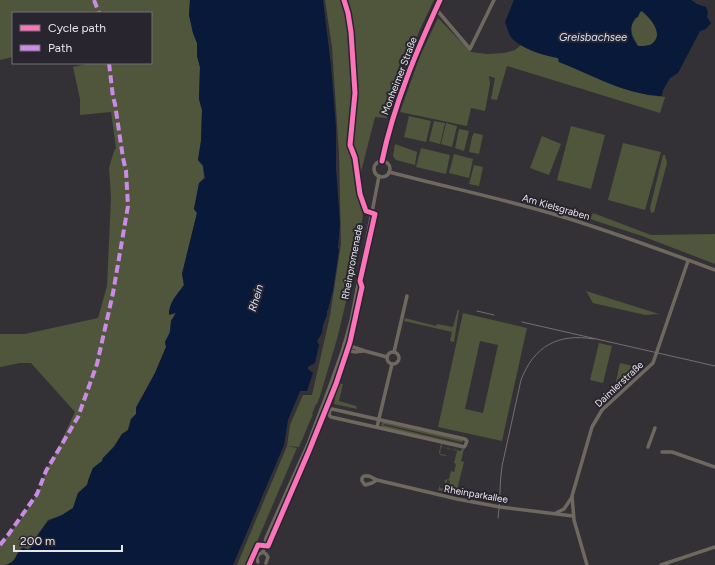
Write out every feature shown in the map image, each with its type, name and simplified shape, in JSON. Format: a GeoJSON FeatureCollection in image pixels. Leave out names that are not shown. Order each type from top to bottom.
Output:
{"type":"FeatureCollection","features":[{"type":"Feature","properties":{"kind":"street","name":"Monheimer Straße"},"geometry":{"type":"LineString","coordinates":[[382,161],[396,104],[415,56],[440,0]]}},
{"type":"Feature","properties":{"kind":"street"},"geometry":{"type":"LineString","coordinates":[[436,9],[470,50],[494,0]]}},
{"type":"Feature","properties":{"kind":"street"},"geometry":{"type":"LineString","coordinates":[[382,161],[388,164],[389,172],[385,176],[379,176],[374,171],[374,166],[377,162],[382,161]]}},
{"type":"Feature","properties":{"kind":"street","name":"Am Kielsgraben"},"geometry":{"type":"LineString","coordinates":[[389,172],[559,216],[639,242],[715,270]]}},
{"type":"Feature","properties":{"kind":"street","name":"Rheinpromenade"},"geometry":{"type":"LineString","coordinates":[[263,552],[266,538],[308,444],[343,349],[351,320],[379,176]]}},
{"type":"Feature","properties":{"kind":"street","name":"Daimlerstraße"},"geometry":{"type":"LineString","coordinates":[[554,514],[564,509],[572,496],[596,419],[602,410],[653,363],[688,261]]}},
{"type":"Feature","properties":{"kind":"street"},"geometry":{"type":"LineString","coordinates":[[394,352],[407,296]]}},
{"type":"Feature","properties":{"kind":"street"},"geometry":{"type":"LineString","coordinates":[[344,344],[387,357]]}},
{"type":"Feature","properties":{"kind":"street"},"geometry":{"type":"LineString","coordinates":[[343,349],[355,352],[364,351]]}},
{"type":"Feature","properties":{"kind":"street"},"geometry":{"type":"LineString","coordinates":[[387,357],[389,354],[394,352]]}},
{"type":"Feature","properties":{"kind":"street"},"geometry":{"type":"LineString","coordinates":[[392,364],[396,364],[399,359],[398,355],[394,352]]}},
{"type":"Feature","properties":{"kind":"street"},"geometry":{"type":"LineString","coordinates":[[387,357],[387,361],[392,364]]}},
{"type":"Feature","properties":{"kind":"street"},"geometry":{"type":"LineString","coordinates":[[377,427],[392,364]]}},
{"type":"Feature","properties":{"kind":"street"},"geometry":{"type":"LineString","coordinates":[[332,409],[379,419],[465,439],[466,441],[464,447],[377,427],[331,417],[329,415],[330,410],[332,409]]}},
{"type":"Feature","properties":{"kind":"street"},"geometry":{"type":"LineString","coordinates":[[648,447],[654,428]]}},
{"type":"Feature","properties":{"kind":"street"},"geometry":{"type":"LineString","coordinates":[[662,452],[672,452],[715,467]]}},
{"type":"Feature","properties":{"kind":"street","name":"Rheinparkallee"},"geometry":{"type":"LineString","coordinates":[[377,480],[457,499],[500,507],[573,516]]}},
{"type":"Feature","properties":{"kind":"street","name":"Daimlerstraße"},"geometry":{"type":"LineString","coordinates":[[572,496],[573,516],[587,565]]}},
{"type":"Feature","properties":{"kind":"street"},"geometry":{"type":"LineString","coordinates":[[661,565],[715,547]]}},
{"type":"Feature","properties":{"kind":"street"},"geometry":{"type":"LineString","coordinates":[[263,552],[266,554],[268,557],[267,564],[261,564],[258,562],[258,555],[263,552]]}},
{"type":"Feature","properties":{"kind":"street"},"geometry":{"type":"LineString","coordinates":[[254,565],[258,562]]}},
{"type":"Feature","properties":{"kind":"green space"},"geometry":{"type":"Polygon","coordinates":[[[0,0],[190,0],[189,15],[197,43],[197,56],[200,67],[199,99],[202,110],[201,141],[198,160],[203,165],[204,178],[199,183],[194,209],[197,213],[182,274],[184,285],[174,299],[169,310],[169,314],[176,312],[171,321],[170,332],[165,342],[166,347],[155,373],[136,407],[136,414],[131,419],[128,430],[122,434],[102,461],[93,468],[87,485],[78,493],[73,508],[62,515],[48,520],[33,541],[37,542],[28,549],[23,547],[13,561],[6,565],[0,565],[0,545],[22,517],[37,494],[47,469],[75,412],[31,363],[20,363],[0,367],[0,334],[25,334],[98,318],[107,286],[111,197],[109,168],[116,148],[111,112],[80,115],[80,99],[73,67],[86,64],[152,64],[152,12],[12,12],[12,57],[0,60],[0,0]]]}},
{"type":"Feature","properties":{"kind":"green space"},"geometry":{"type":"Polygon","coordinates":[[[325,0],[342,0],[347,16],[350,33],[353,93],[349,147],[363,212],[359,235],[359,248],[337,339],[320,396],[299,447],[287,446],[290,425],[303,395],[312,395],[330,316],[341,244],[339,153],[332,47],[325,0]]]}},
{"type":"Feature","properties":{"kind":"green space"},"geometry":{"type":"Polygon","coordinates":[[[345,0],[434,0],[402,73],[387,118],[375,117],[360,176],[361,193],[355,156],[351,145],[356,91],[352,30],[345,0]]]}},
{"type":"Feature","properties":{"kind":"green space"},"geometry":{"type":"Polygon","coordinates":[[[641,11],[649,18],[657,32],[655,41],[650,45],[638,46],[632,34],[631,26],[641,11]]]}},
{"type":"Feature","properties":{"kind":"green space"},"geometry":{"type":"Polygon","coordinates":[[[438,18],[471,52],[487,54],[504,53],[515,50],[521,45],[533,51],[558,58],[559,62],[648,95],[665,97],[660,113],[507,66],[497,100],[491,99],[495,78],[489,76],[490,84],[485,111],[471,108],[467,126],[400,112],[420,56],[438,18]]]}},
{"type":"Feature","properties":{"kind":"green space"},"geometry":{"type":"Polygon","coordinates":[[[409,116],[431,121],[426,142],[404,137],[409,116]]]}},
{"type":"Feature","properties":{"kind":"green space"},"geometry":{"type":"Polygon","coordinates":[[[434,121],[445,123],[440,144],[429,141],[434,121]]]}},
{"type":"Feature","properties":{"kind":"green space"},"geometry":{"type":"Polygon","coordinates":[[[446,123],[457,126],[452,147],[441,144],[446,123]]]}},
{"type":"Feature","properties":{"kind":"green space"},"geometry":{"type":"Polygon","coordinates":[[[571,126],[605,135],[591,189],[557,180],[571,126]]]}},
{"type":"Feature","properties":{"kind":"green space"},"geometry":{"type":"Polygon","coordinates":[[[459,129],[469,131],[464,151],[455,148],[459,129]]]}},
{"type":"Feature","properties":{"kind":"green space"},"geometry":{"type":"Polygon","coordinates":[[[474,133],[483,135],[479,154],[469,152],[474,133]]]}},
{"type":"Feature","properties":{"kind":"green space"},"geometry":{"type":"Polygon","coordinates":[[[542,136],[561,144],[549,175],[530,168],[542,136]]]}},
{"type":"Feature","properties":{"kind":"green space"},"geometry":{"type":"Polygon","coordinates":[[[623,143],[661,152],[645,210],[608,200],[623,143]]]}},
{"type":"Feature","properties":{"kind":"green space"},"geometry":{"type":"Polygon","coordinates":[[[395,144],[417,152],[415,165],[396,160],[393,156],[395,144]]]}},
{"type":"Feature","properties":{"kind":"green space"},"geometry":{"type":"Polygon","coordinates":[[[421,148],[450,155],[446,174],[416,167],[421,148]]]}},
{"type":"Feature","properties":{"kind":"green space"},"geometry":{"type":"Polygon","coordinates":[[[454,154],[473,159],[469,178],[449,173],[454,154]]]}},
{"type":"Feature","properties":{"kind":"green space"},"geometry":{"type":"Polygon","coordinates":[[[663,155],[665,155],[667,163],[654,212],[651,213],[650,208],[663,155]]]}},
{"type":"Feature","properties":{"kind":"green space"},"geometry":{"type":"Polygon","coordinates":[[[474,165],[483,167],[479,186],[469,184],[474,165]]]}},
{"type":"Feature","properties":{"kind":"green space"},"geometry":{"type":"Polygon","coordinates":[[[593,213],[651,235],[715,234],[715,264],[642,236],[590,219],[593,213]]]}},
{"type":"Feature","properties":{"kind":"green space"},"geometry":{"type":"Polygon","coordinates":[[[586,291],[659,314],[645,315],[593,303],[586,291]]]}},
{"type":"Feature","properties":{"kind":"green space"},"geometry":{"type":"Polygon","coordinates":[[[458,309],[459,311],[454,342],[450,341],[452,332],[404,321],[405,318],[436,326],[437,324],[453,327],[458,309]]]}},
{"type":"Feature","properties":{"kind":"green space"},"geometry":{"type":"Polygon","coordinates":[[[463,313],[527,328],[502,441],[438,427],[463,313]],[[480,341],[465,409],[483,413],[498,345],[480,341]]]}},
{"type":"Feature","properties":{"kind":"green space"},"geometry":{"type":"Polygon","coordinates":[[[599,343],[612,346],[603,383],[590,380],[599,343]]]}},
{"type":"Feature","properties":{"kind":"green space"},"geometry":{"type":"Polygon","coordinates":[[[620,363],[637,367],[631,373],[629,371],[617,380],[619,383],[615,386],[620,363]]]}},
{"type":"Feature","properties":{"kind":"green space"},"geometry":{"type":"Polygon","coordinates":[[[341,382],[341,384],[343,384],[339,401],[356,406],[357,409],[334,404],[337,387],[341,382]]]}},
{"type":"Feature","properties":{"kind":"green space"},"geometry":{"type":"Polygon","coordinates":[[[382,422],[463,440],[463,442],[384,424],[383,425],[462,445],[381,427],[382,422]]]}},
{"type":"Feature","properties":{"kind":"green space"},"geometry":{"type":"Polygon","coordinates":[[[441,444],[442,447],[447,448],[449,446],[448,448],[454,450],[456,447],[455,450],[461,451],[461,449],[464,449],[461,461],[464,462],[456,494],[438,490],[440,485],[440,488],[448,490],[450,481],[447,480],[447,483],[444,482],[445,480],[449,479],[451,471],[454,472],[456,464],[454,463],[457,451],[441,447],[440,454],[446,456],[440,455],[439,452],[441,444]]]}},
{"type":"Feature","properties":{"kind":"green space"},"geometry":{"type":"Polygon","coordinates":[[[287,446],[297,448],[247,565],[237,565],[287,446]]]}},
{"type":"Feature","properties":{"kind":"water","name":"Rhein"},"geometry":{"type":"Polygon","coordinates":[[[190,0],[323,0],[331,66],[336,127],[336,169],[340,224],[339,250],[333,290],[322,333],[317,341],[319,345],[315,363],[308,367],[308,369],[313,373],[307,391],[300,391],[288,420],[284,445],[233,565],[6,565],[15,559],[20,550],[23,548],[28,550],[37,543],[33,542],[48,521],[73,508],[78,493],[87,485],[93,468],[102,461],[114,447],[122,434],[128,430],[131,419],[136,414],[136,408],[155,373],[166,347],[165,342],[170,332],[171,321],[176,313],[169,315],[169,310],[174,299],[184,285],[182,274],[197,213],[194,209],[199,183],[205,178],[203,166],[198,160],[201,141],[202,110],[199,99],[200,67],[197,56],[197,43],[189,15],[190,0]]]}},
{"type":"Feature","properties":{"kind":"water","name":"Greisbachsee"},"geometry":{"type":"Polygon","coordinates":[[[514,0],[691,0],[706,7],[708,12],[707,17],[711,23],[706,29],[700,31],[678,73],[670,78],[663,90],[662,96],[648,95],[609,84],[559,62],[558,58],[526,48],[511,37],[505,22],[514,0]],[[642,11],[640,12],[638,17],[633,21],[631,29],[633,40],[638,46],[650,45],[657,37],[657,32],[653,22],[642,11]]]}},
{"type":"Feature","properties":{"kind":"railway"},"geometry":{"type":"LineString","coordinates":[[477,311],[494,315]]}},
{"type":"Feature","properties":{"kind":"railway"},"geometry":{"type":"LineString","coordinates":[[522,322],[715,366]]}},
{"type":"Feature","properties":{"kind":"railway"},"geometry":{"type":"LineString","coordinates":[[498,518],[502,466],[521,380],[526,368],[533,358],[549,344],[569,338],[594,339]]}},
{"type":"Feature","properties":{"kind":"marked path"},"geometry":{"type":"LineString","coordinates":[[94,0],[99,12]]}},
{"type":"Feature","properties":{"kind":"marked path"},"geometry":{"type":"LineString","coordinates":[[0,545],[37,494],[46,471],[78,417],[97,364],[113,293],[128,206],[126,171],[113,97],[109,64]]}},
{"type":"Feature","properties":{"kind":"cycle path"},"geometry":{"type":"LineString","coordinates":[[249,565],[258,545],[268,546],[336,384],[350,342],[362,287],[360,281],[375,214],[366,211],[360,194],[355,158],[350,145],[355,93],[351,32],[344,0]]}},
{"type":"Feature","properties":{"kind":"cycle path"},"geometry":{"type":"LineString","coordinates":[[382,161],[393,119],[406,79],[440,0]]}}]}
